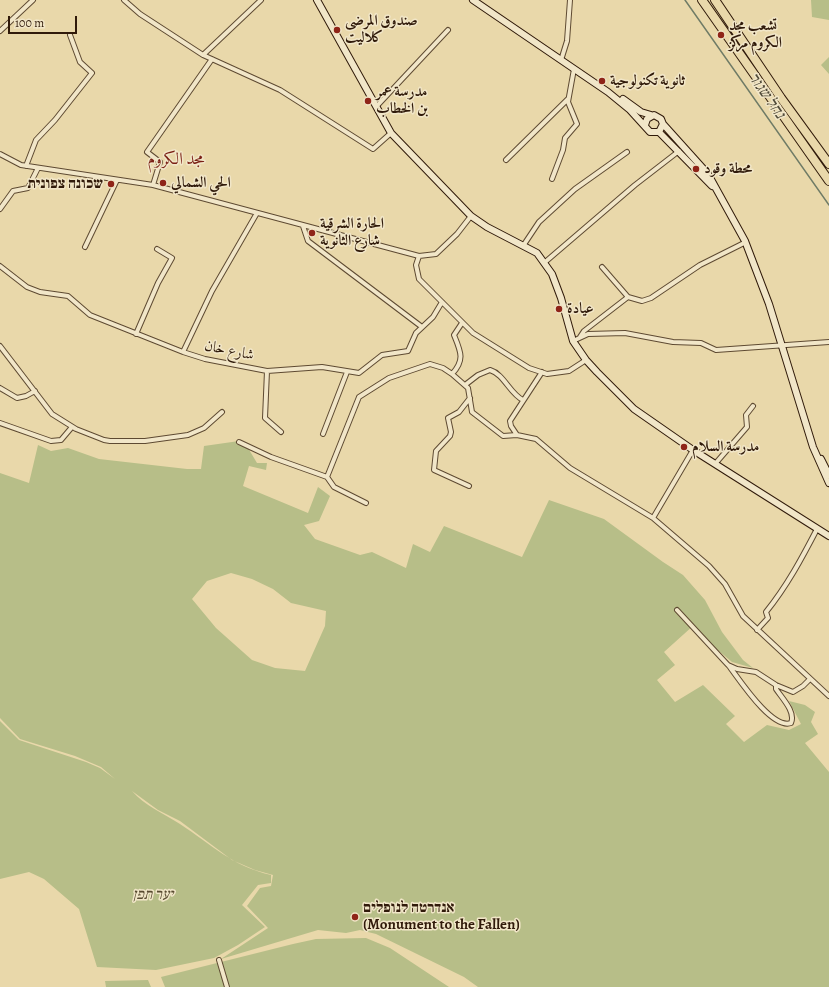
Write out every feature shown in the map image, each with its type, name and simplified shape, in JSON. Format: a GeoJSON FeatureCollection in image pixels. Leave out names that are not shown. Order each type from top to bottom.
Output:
{"type":"FeatureCollection","features":[{"type":"Feature","properties":{"kind":"highway"},"geometry":{"type":"LineString","coordinates":[[702,0],[829,181]]}},
{"type":"Feature","properties":{"kind":"highway"},"geometry":{"type":"LineString","coordinates":[[715,0],[781,98],[829,164]]}},
{"type":"Feature","properties":{"kind":"highway"},"geometry":{"type":"LineString","coordinates":[[719,0],[722,9]]}},
{"type":"Feature","properties":{"kind":"street"},"geometry":{"type":"LineString","coordinates":[[0,31],[33,0]]}},
{"type":"Feature","properties":{"kind":"street"},"geometry":{"type":"LineString","coordinates":[[124,0],[140,14],[203,55],[280,90],[373,149],[391,133]]}},
{"type":"Feature","properties":{"kind":"street"},"geometry":{"type":"LineString","coordinates":[[203,55],[261,0]]}},
{"type":"Feature","properties":{"kind":"street"},"geometry":{"type":"LineString","coordinates":[[317,0],[391,133],[471,216],[487,227],[537,253],[552,274],[561,298],[573,341],[586,360],[634,409],[693,450],[829,536]]}},
{"type":"Feature","properties":{"kind":"street"},"geometry":{"type":"LineString","coordinates":[[473,0],[616,99],[645,124],[650,132],[659,132],[679,150],[704,179],[713,187],[726,204],[746,242],[756,266],[811,438],[822,470],[829,483]]}},
{"type":"Feature","properties":{"kind":"street"},"geometry":{"type":"LineString","coordinates":[[480,0],[641,112],[659,117],[663,124],[708,174],[713,187]]}},
{"type":"Feature","properties":{"kind":"street"},"geometry":{"type":"LineString","coordinates":[[562,57],[567,41],[570,0]]}},
{"type":"Feature","properties":{"kind":"street"},"geometry":{"type":"LineString","coordinates":[[376,107],[448,30]]}},
{"type":"Feature","properties":{"kind":"street"},"geometry":{"type":"LineString","coordinates":[[26,166],[36,140],[55,120],[92,73],[80,62],[70,35]]}},
{"type":"Feature","properties":{"kind":"street"},"geometry":{"type":"LineString","coordinates":[[153,185],[160,162],[147,152],[212,59]]}},
{"type":"Feature","properties":{"kind":"street"},"geometry":{"type":"LineString","coordinates":[[552,179],[563,150],[565,138],[577,124],[568,102],[574,69]]}},
{"type":"Feature","properties":{"kind":"street"},"geometry":{"type":"LineString","coordinates":[[506,160],[568,99]]}},
{"type":"Feature","properties":{"kind":"street"},"geometry":{"type":"LineString","coordinates":[[645,124],[651,115]]}},
{"type":"Feature","properties":{"kind":"street"},"geometry":{"type":"LineString","coordinates":[[659,132],[663,124]]}},
{"type":"Feature","properties":{"kind":"street"},"geometry":{"type":"LineString","coordinates":[[544,263],[635,185],[679,150]]}},
{"type":"Feature","properties":{"kind":"street"},"geometry":{"type":"LineString","coordinates":[[523,246],[539,222],[575,188],[627,152]]}},
{"type":"Feature","properties":{"kind":"street"},"geometry":{"type":"LineString","coordinates":[[0,154],[21,165],[153,185],[419,256],[436,254],[457,234],[471,216]]}},
{"type":"Feature","properties":{"kind":"street"},"geometry":{"type":"LineString","coordinates":[[0,209],[13,192],[28,188],[38,168]]}},
{"type":"Feature","properties":{"kind":"street"},"geometry":{"type":"LineString","coordinates":[[85,247],[117,180]]}},
{"type":"Feature","properties":{"kind":"street"},"geometry":{"type":"LineString","coordinates":[[183,352],[212,291],[258,213]]}},
{"type":"Feature","properties":{"kind":"street"},"geometry":{"type":"LineString","coordinates":[[303,226],[308,241],[422,327]]}},
{"type":"Feature","properties":{"kind":"street"},"geometry":{"type":"LineString","coordinates":[[602,266],[628,297],[642,301],[651,298],[700,265],[746,242]]}},
{"type":"Feature","properties":{"kind":"street"},"geometry":{"type":"LineString","coordinates":[[136,334],[158,283],[172,258],[157,248]]}},
{"type":"Feature","properties":{"kind":"street"},"geometry":{"type":"LineString","coordinates":[[419,256],[416,265],[419,279],[462,323],[473,333],[529,368],[542,372],[559,374],[569,371],[586,360]]}},
{"type":"Feature","properties":{"kind":"street","name":"شارع خان"},"geometry":{"type":"LineString","coordinates":[[0,266],[27,287],[40,292],[68,296],[90,315],[136,334],[206,359],[267,371],[322,367],[359,373],[382,355],[408,351],[416,333],[433,317],[442,302]]}},
{"type":"Feature","properties":{"kind":"street"},"geometry":{"type":"LineString","coordinates":[[580,337],[584,331],[628,297]]}},
{"type":"Feature","properties":{"kind":"street"},"geometry":{"type":"LineString","coordinates":[[452,374],[460,366],[462,355],[454,335],[462,323]]}},
{"type":"Feature","properties":{"kind":"street"},"geometry":{"type":"LineString","coordinates":[[573,341],[588,334],[625,333],[673,342],[701,343],[716,350],[829,342]]}},
{"type":"Feature","properties":{"kind":"street"},"geometry":{"type":"LineString","coordinates":[[0,346],[52,414],[72,427],[110,441],[145,441],[188,435],[204,428],[222,412]]}},
{"type":"Feature","properties":{"kind":"street"},"geometry":{"type":"LineString","coordinates":[[327,477],[359,397],[389,378],[430,364],[443,368],[468,388],[472,412],[503,436],[517,436],[536,439],[570,468],[653,518],[709,566],[725,584],[743,616],[829,696]]}},
{"type":"Feature","properties":{"kind":"street"},"geometry":{"type":"LineString","coordinates":[[465,386],[478,375],[490,370],[498,376],[516,396],[524,400]]}},
{"type":"Feature","properties":{"kind":"street"},"geometry":{"type":"LineString","coordinates":[[267,371],[265,418],[281,432]]}},
{"type":"Feature","properties":{"kind":"street"},"geometry":{"type":"LineString","coordinates":[[323,434],[347,372]]}},
{"type":"Feature","properties":{"kind":"street"},"geometry":{"type":"LineString","coordinates":[[517,436],[510,426],[510,421],[542,372]]}},
{"type":"Feature","properties":{"kind":"street"},"geometry":{"type":"LineString","coordinates":[[0,388],[17,398],[26,396],[34,391]]}},
{"type":"Feature","properties":{"kind":"street"},"geometry":{"type":"LineString","coordinates":[[469,486],[434,470],[436,451],[450,436],[451,432],[448,418],[459,412],[470,398]]}},
{"type":"Feature","properties":{"kind":"street"},"geometry":{"type":"LineString","coordinates":[[715,464],[747,427],[746,415],[753,406]]}},
{"type":"Feature","properties":{"kind":"street"},"geometry":{"type":"LineString","coordinates":[[0,423],[51,441],[61,440],[72,427]]}},
{"type":"Feature","properties":{"kind":"street"},"geometry":{"type":"LineString","coordinates":[[811,438],[829,474]]}},
{"type":"Feature","properties":{"kind":"street"},"geometry":{"type":"LineString","coordinates":[[239,442],[278,460],[327,477],[334,487],[366,503]]}},
{"type":"Feature","properties":{"kind":"street"},"geometry":{"type":"LineString","coordinates":[[653,518],[693,450]]}},
{"type":"Feature","properties":{"kind":"street"},"geometry":{"type":"LineString","coordinates":[[757,630],[768,618],[766,612],[780,594],[801,560],[817,529]]}},
{"type":"Feature","properties":{"kind":"street"},"geometry":{"type":"LineString","coordinates":[[677,610],[728,665],[765,711],[781,723],[787,725],[791,723],[792,720],[790,711],[776,689],[776,685]]}},
{"type":"Feature","properties":{"kind":"street"},"geometry":{"type":"LineString","coordinates":[[728,665],[737,669],[756,672],[776,685],[793,692],[803,686],[810,679]]}},
{"type":"Feature","properties":{"kind":"street"},"geometry":{"type":"LineString","coordinates":[[219,960],[227,987]]}},
{"type":"Feature","properties":{"kind":"green space"},"geometry":{"type":"Polygon","coordinates":[[[811,0],[829,0],[829,20],[812,17],[811,0]]]}},
{"type":"Feature","properties":{"kind":"green space"},"geometry":{"type":"Polygon","coordinates":[[[829,57],[829,74],[821,65],[829,57]]]}},
{"type":"Feature","properties":{"kind":"green space","name":"יער תפן"},"geometry":{"type":"Polygon","coordinates":[[[239,441],[248,448],[257,463],[267,463],[266,470],[249,466],[243,486],[308,513],[318,487],[330,496],[319,521],[304,525],[315,539],[360,555],[372,552],[406,568],[413,544],[430,552],[444,526],[522,557],[549,500],[604,519],[683,575],[705,600],[722,632],[743,660],[753,668],[732,662],[706,640],[694,625],[664,652],[675,665],[657,680],[675,702],[703,685],[735,716],[726,724],[744,742],[767,725],[789,730],[801,724],[789,701],[805,705],[815,712],[811,722],[818,734],[805,743],[829,772],[829,987],[478,987],[464,977],[376,934],[360,930],[346,933],[318,930],[221,959],[268,928],[247,906],[260,888],[271,886],[273,875],[255,870],[236,862],[257,871],[271,875],[271,883],[258,885],[242,905],[265,927],[238,945],[214,958],[156,970],[97,967],[79,909],[44,879],[29,872],[0,879],[0,721],[19,740],[86,762],[100,768],[115,779],[101,767],[75,756],[20,739],[0,718],[0,473],[29,483],[38,445],[51,451],[68,448],[99,459],[187,469],[201,469],[204,446],[239,441]],[[231,573],[207,581],[192,599],[216,628],[252,660],[275,668],[305,671],[325,626],[326,611],[291,603],[273,589],[252,579],[231,573]],[[132,791],[148,805],[180,824],[229,858],[180,821],[158,810],[132,791]]]}},
{"type":"Feature","properties":{"kind":"green space"},"geometry":{"type":"Polygon","coordinates":[[[366,938],[390,948],[449,987],[165,987],[161,977],[316,939],[366,938]]]}},
{"type":"Feature","properties":{"kind":"green space"},"geometry":{"type":"Polygon","coordinates":[[[148,980],[151,987],[106,987],[105,981],[148,980]]]}},
{"type":"Feature","properties":{"kind":"waterway","name":"נחל שגור"},"geometry":{"type":"LineString","coordinates":[[685,0],[829,205]]}},
{"type":"Feature","properties":{"kind":"place","name":"صندوق المرضى كلاليت"},"geometry":{"type":"Point","coordinates":[337,30]}},
{"type":"Feature","properties":{"kind":"place","name":"تشعب مجد الكروم مركز"},"geometry":{"type":"Point","coordinates":[721,35]}},
{"type":"Feature","properties":{"kind":"place","name":"ثانوية تكنولوجية"},"geometry":{"type":"Point","coordinates":[602,81]}},
{"type":"Feature","properties":{"kind":"place","name":"مدرسة عمر بن الخطاب"},"geometry":{"type":"Point","coordinates":[368,101]}},
{"type":"Feature","properties":{"kind":"place","name":"محطة وقود"},"geometry":{"type":"Point","coordinates":[696,169]}},
{"type":"Feature","properties":{"kind":"place","name":"الحي الشمالي"},"geometry":{"type":"Point","coordinates":[163,183]}},
{"type":"Feature","properties":{"kind":"place","name":"שכונה צפונית"},"geometry":{"type":"Point","coordinates":[111,184]}},
{"type":"Feature","properties":{"kind":"place","name":"الحارة الشرقية شارع الثانوية"},"geometry":{"type":"Point","coordinates":[312,233]}},
{"type":"Feature","properties":{"kind":"place","name":"عيادة"},"geometry":{"type":"Point","coordinates":[559,309]}},
{"type":"Feature","properties":{"kind":"place","name":"مدرسة السلام"},"geometry":{"type":"Point","coordinates":[684,447]}},
{"type":"Feature","properties":{"kind":"place","name":"אנדרטה לנופלים (Monument to the Fallen)"},"geometry":{"type":"Point","coordinates":[355,917]}},
{"type":"Feature","properties":{"kind":"district","name":"مجد الكروم"},"geometry":{"type":"Point","coordinates":[176,160]}}]}
